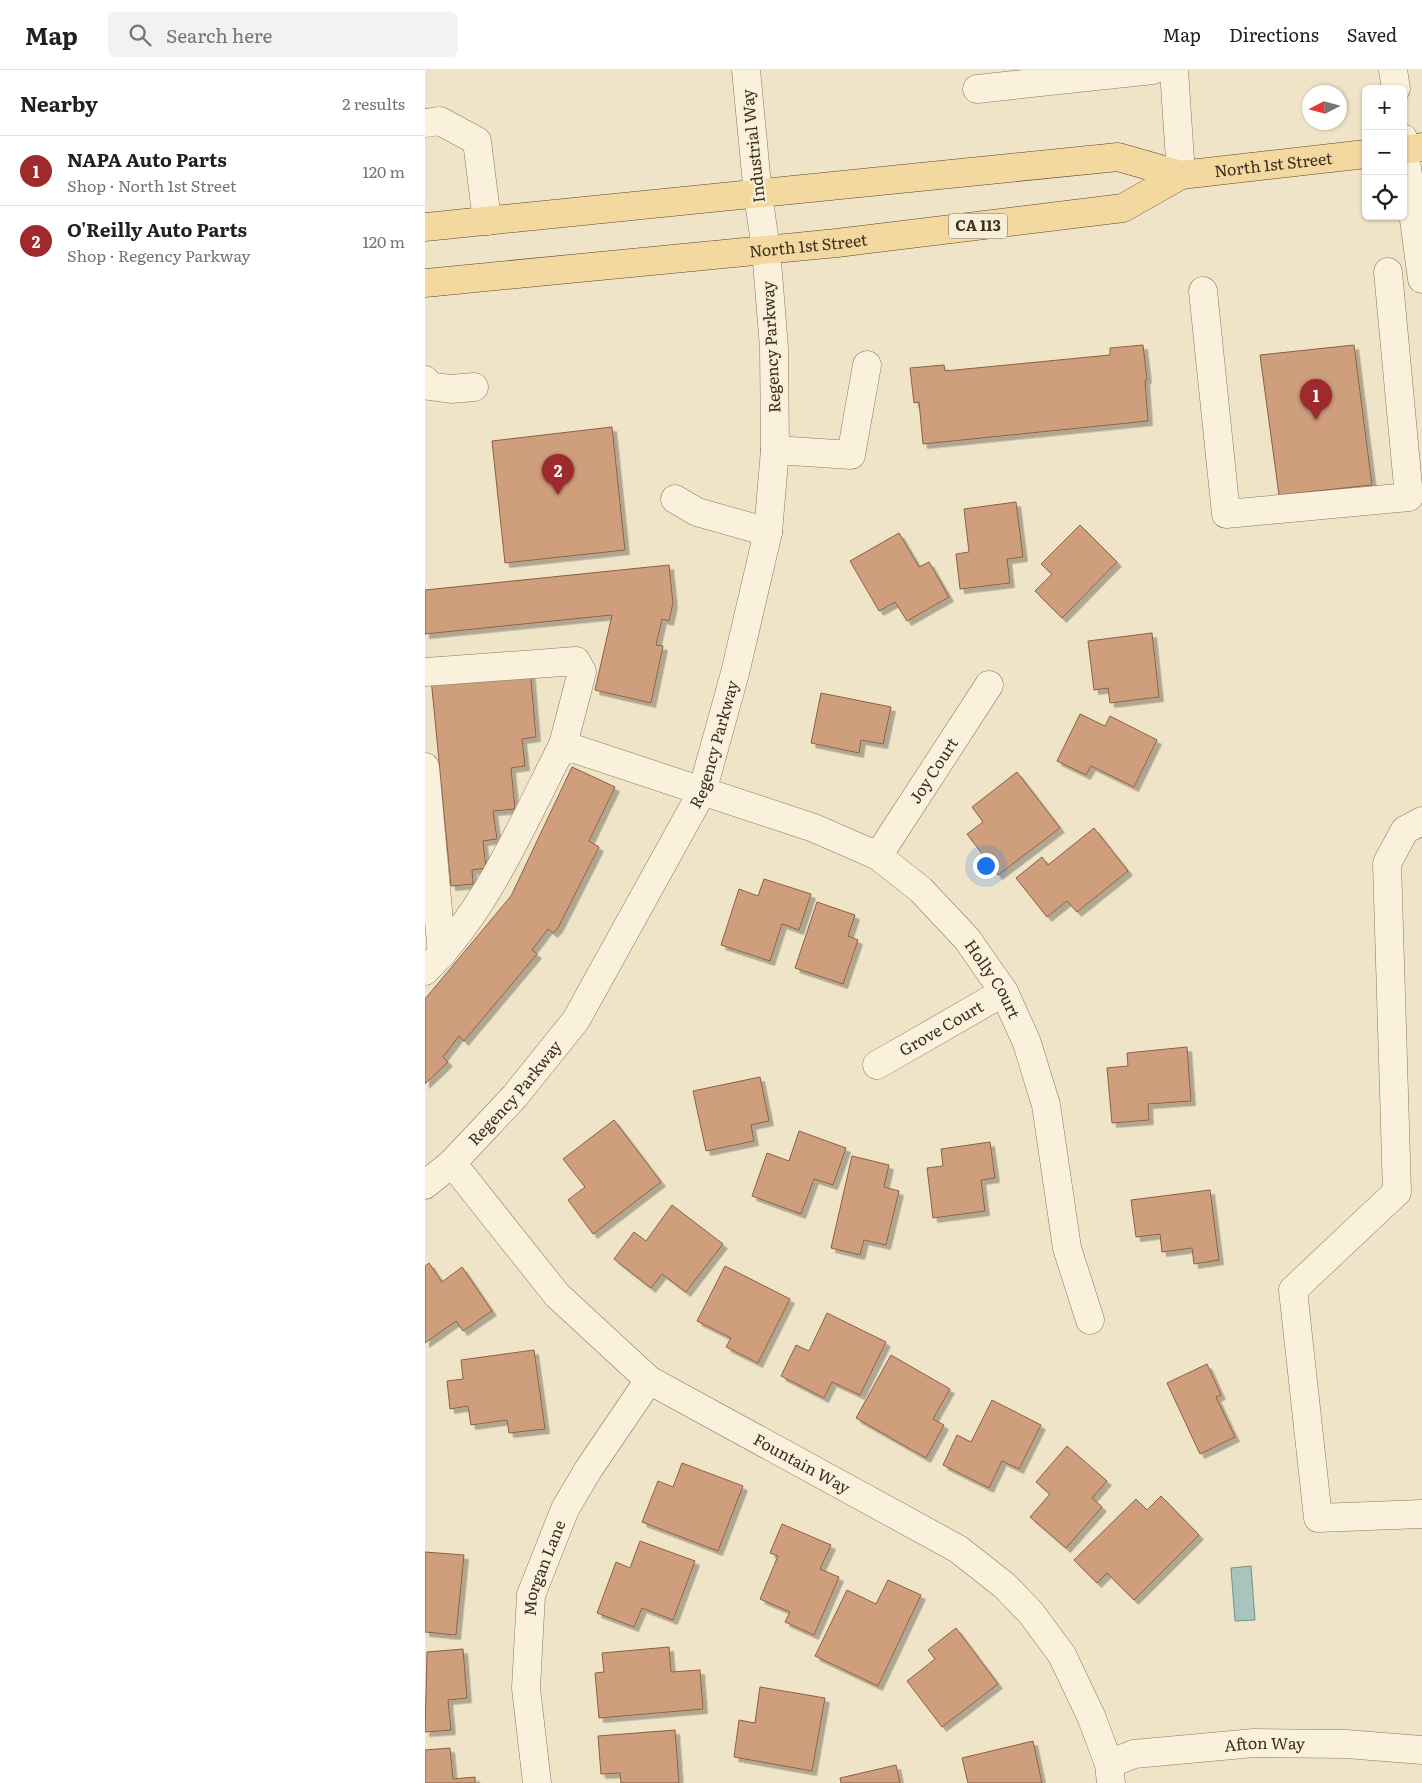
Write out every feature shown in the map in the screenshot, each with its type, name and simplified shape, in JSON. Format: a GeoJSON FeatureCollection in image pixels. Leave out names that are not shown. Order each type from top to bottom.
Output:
{"type":"FeatureCollection","features":[{"type":"Feature","properties":{"kind":"main road","name":"North 1st Street"},"geometry":{"type":"LineString","coordinates":[[425,227],[1118,157],[1181,175],[1362,154]]}},
{"type":"Feature","properties":{"kind":"main road","name":"North 1st Street"},"geometry":{"type":"LineString","coordinates":[[425,283],[766,250],[1123,208],[1181,175]]}},
{"type":"Feature","properties":{"kind":"street","name":"Industrial Way"},"geometry":{"type":"LineString","coordinates":[[745,70],[761,221]]}},
{"type":"Feature","properties":{"kind":"street"},"geometry":{"type":"LineString","coordinates":[[977,90],[1153,70]]}},
{"type":"Feature","properties":{"kind":"street"},"geometry":{"type":"LineString","coordinates":[[1175,70],[1181,175]]}},
{"type":"Feature","properties":{"kind":"street"},"geometry":{"type":"LineString","coordinates":[[1393,70],[1395,85]]}},
{"type":"Feature","properties":{"kind":"street"},"geometry":{"type":"LineString","coordinates":[[425,123],[440,122],[477,140],[487,221]]}},
{"type":"Feature","properties":{"kind":"street"},"geometry":{"type":"LineString","coordinates":[[1408,146],[1422,279]]}},
{"type":"Feature","properties":{"kind":"street","name":"Regency Parkway"},"geometry":{"type":"LineString","coordinates":[[425,1183],[452,1163],[515,1096],[576,1020],[702,792],[735,673],[768,532],[775,450],[774,348],[766,250],[761,221]]}},
{"type":"Feature","properties":{"kind":"street"},"geometry":{"type":"LineString","coordinates":[[1203,292],[1226,514],[1409,497],[1388,272]]}},
{"type":"Feature","properties":{"kind":"street"},"geometry":{"type":"LineString","coordinates":[[775,450],[851,455],[867,365]]}},
{"type":"Feature","properties":{"kind":"street"},"geometry":{"type":"LineString","coordinates":[[425,380],[429,386],[451,389],[474,387]]}},
{"type":"Feature","properties":{"kind":"street"},"geometry":{"type":"LineString","coordinates":[[675,499],[697,512],[768,532]]}},
{"type":"Feature","properties":{"kind":"street"},"geometry":{"type":"LineString","coordinates":[[425,672],[576,661],[582,672],[563,745],[478,906],[433,962]]}},
{"type":"Feature","properties":{"kind":"street","name":"Joy Court"},"geometry":{"type":"LineString","coordinates":[[878,856],[989,685]]}},
{"type":"Feature","properties":{"kind":"street","name":"Holly Court"},"geometry":{"type":"LineString","coordinates":[[563,745],[814,828],[878,856],[921,890],[967,939],[1004,992],[1027,1042],[1046,1105],[1067,1248],[1090,1320]]}},
{"type":"Feature","properties":{"kind":"street"},"geometry":{"type":"LineString","coordinates":[[425,767],[433,962]]}},
{"type":"Feature","properties":{"kind":"street"},"geometry":{"type":"LineString","coordinates":[[1422,821],[1405,830],[1387,863],[1397,1192],[1293,1290],[1318,1518],[1422,1514]]}},
{"type":"Feature","properties":{"kind":"street","name":"Grove Court"},"geometry":{"type":"LineString","coordinates":[[877,1065],[1004,992]]}},
{"type":"Feature","properties":{"kind":"street","name":"Fountain Way"},"geometry":{"type":"LineString","coordinates":[[452,1163],[557,1296],[649,1380],[958,1548],[1005,1586],[1031,1613],[1062,1655],[1080,1690],[1110,1774]]}},
{"type":"Feature","properties":{"kind":"street","name":"Morgan Lane"},"geometry":{"type":"LineString","coordinates":[[537,1783],[526,1688],[531,1595],[565,1509],[588,1470],[649,1380]]}},
{"type":"Feature","properties":{"kind":"street","name":"Afton Way"},"geometry":{"type":"LineString","coordinates":[[1110,1774],[1135,1754],[1254,1743],[1346,1744],[1422,1750]]}},
{"type":"Feature","properties":{"kind":"water"},"geometry":{"type":"Polygon","coordinates":[[[1251,1566],[1255,1620],[1235,1621],[1231,1568],[1251,1566]]]}},
{"type":"Feature","properties":{"kind":"building"},"geometry":{"type":"Polygon","coordinates":[[[1143,345],[1147,379],[1145,380],[1148,421],[923,444],[919,402],[914,403],[910,368],[944,365],[945,371],[1110,355],[1110,348],[1143,345]]]}},
{"type":"Feature","properties":{"kind":"building"},"geometry":{"type":"Polygon","coordinates":[[[1354,345],[1372,485],[1279,495],[1260,355],[1354,345]]]}},
{"type":"Feature","properties":{"kind":"building"},"geometry":{"type":"Polygon","coordinates":[[[612,427],[625,550],[505,563],[492,441],[612,427]]]}},
{"type":"Feature","properties":{"kind":"building"},"geometry":{"type":"Polygon","coordinates":[[[1016,502],[1023,557],[1007,559],[1010,583],[960,589],[956,554],[969,552],[964,509],[1016,502]]]}},
{"type":"Feature","properties":{"kind":"building"},"geometry":{"type":"Polygon","coordinates":[[[1080,525],[1117,562],[1062,618],[1035,591],[1052,574],[1041,564],[1080,525]]]}},
{"type":"Feature","properties":{"kind":"building"},"geometry":{"type":"Polygon","coordinates":[[[899,533],[919,567],[929,562],[949,597],[907,621],[895,602],[879,611],[850,561],[899,533]]]}},
{"type":"Feature","properties":{"kind":"building"},"geometry":{"type":"Polygon","coordinates":[[[669,565],[673,603],[669,621],[662,619],[656,645],[663,646],[651,703],[595,690],[612,615],[425,634],[425,590],[669,565]]]}},
{"type":"Feature","properties":{"kind":"building"},"geometry":{"type":"Polygon","coordinates":[[[1152,633],[1159,697],[1110,703],[1108,688],[1094,690],[1088,641],[1152,633]]]}},
{"type":"Feature","properties":{"kind":"building"},"geometry":{"type":"Polygon","coordinates":[[[530,668],[536,737],[522,739],[525,766],[511,768],[515,809],[493,811],[497,839],[483,841],[486,868],[472,870],[473,884],[451,886],[431,678],[530,668]]]}},
{"type":"Feature","properties":{"kind":"building"},"geometry":{"type":"Polygon","coordinates":[[[821,693],[891,707],[883,744],[861,740],[859,753],[811,743],[821,693]]]}},
{"type":"Feature","properties":{"kind":"building"},"geometry":{"type":"Polygon","coordinates":[[[1080,714],[1105,726],[1110,716],[1157,740],[1134,787],[1091,766],[1086,775],[1057,761],[1080,714]]]}},
{"type":"Feature","properties":{"kind":"building"},"geometry":{"type":"Polygon","coordinates":[[[572,767],[615,787],[589,841],[599,847],[558,928],[553,933],[548,929],[532,950],[537,954],[464,1041],[459,1036],[443,1057],[448,1062],[425,1084],[425,999],[511,896],[572,767]]]}},
{"type":"Feature","properties":{"kind":"building"},"geometry":{"type":"Polygon","coordinates":[[[1017,772],[1060,828],[998,875],[967,834],[983,822],[972,807],[1017,772]]]}},
{"type":"Feature","properties":{"kind":"building"},"geometry":{"type":"Polygon","coordinates":[[[1094,828],[1128,871],[1077,912],[1067,901],[1047,917],[1016,878],[1042,857],[1048,865],[1094,828]]]}},
{"type":"Feature","properties":{"kind":"building"},"geometry":{"type":"Polygon","coordinates":[[[764,879],[811,894],[799,930],[782,924],[770,961],[721,945],[739,889],[758,896],[764,879]]]}},
{"type":"Feature","properties":{"kind":"building"},"geometry":{"type":"Polygon","coordinates":[[[817,902],[855,915],[848,936],[858,940],[843,984],[795,968],[817,902]]]}},
{"type":"Feature","properties":{"kind":"building"},"geometry":{"type":"Polygon","coordinates":[[[1187,1047],[1191,1101],[1148,1104],[1149,1120],[1112,1123],[1107,1068],[1128,1066],[1127,1053],[1187,1047]]]}},
{"type":"Feature","properties":{"kind":"building"},"geometry":{"type":"Polygon","coordinates":[[[760,1077],[769,1121],[751,1125],[754,1141],[706,1151],[693,1091],[760,1077]]]}},
{"type":"Feature","properties":{"kind":"building"},"geometry":{"type":"Polygon","coordinates":[[[614,1120],[661,1182],[593,1234],[568,1200],[585,1187],[563,1159],[614,1120]]]}},
{"type":"Feature","properties":{"kind":"building"},"geometry":{"type":"Polygon","coordinates":[[[799,1131],[846,1148],[833,1185],[814,1179],[801,1214],[752,1196],[767,1153],[789,1161],[799,1131]]]}},
{"type":"Feature","properties":{"kind":"building"},"geometry":{"type":"Polygon","coordinates":[[[990,1142],[995,1178],[981,1180],[985,1211],[933,1218],[927,1168],[943,1166],[941,1149],[990,1142]]]}},
{"type":"Feature","properties":{"kind":"building"},"geometry":{"type":"Polygon","coordinates":[[[852,1156],[889,1165],[884,1187],[899,1191],[886,1245],[864,1240],[860,1255],[831,1248],[852,1156]]]}},
{"type":"Feature","properties":{"kind":"building"},"geometry":{"type":"Polygon","coordinates":[[[1210,1190],[1219,1260],[1194,1264],[1192,1248],[1162,1252],[1160,1234],[1136,1237],[1131,1200],[1210,1190]]]}},
{"type":"Feature","properties":{"kind":"building"},"geometry":{"type":"Polygon","coordinates":[[[672,1205],[723,1244],[686,1292],[662,1274],[651,1288],[614,1259],[634,1232],[646,1241],[672,1205]]]}},
{"type":"Feature","properties":{"kind":"building"},"geometry":{"type":"Polygon","coordinates":[[[429,1263],[442,1282],[462,1267],[492,1311],[463,1331],[456,1321],[425,1343],[425,1266],[429,1263]]]}},
{"type":"Feature","properties":{"kind":"building"},"geometry":{"type":"Polygon","coordinates":[[[725,1266],[790,1299],[758,1363],[726,1347],[731,1338],[697,1321],[725,1266]]]}},
{"type":"Feature","properties":{"kind":"building"},"geometry":{"type":"Polygon","coordinates":[[[827,1313],[886,1342],[860,1395],[832,1382],[824,1398],[781,1376],[796,1345],[809,1351],[827,1313]]]}},
{"type":"Feature","properties":{"kind":"building"},"geometry":{"type":"Polygon","coordinates":[[[534,1350],[545,1429],[509,1433],[507,1420],[471,1425],[468,1406],[450,1409],[447,1381],[463,1379],[461,1360],[534,1350]]]}},
{"type":"Feature","properties":{"kind":"building"},"geometry":{"type":"Polygon","coordinates":[[[891,1355],[950,1389],[933,1419],[944,1425],[926,1458],[856,1418],[891,1355]]]}},
{"type":"Feature","properties":{"kind":"building"},"geometry":{"type":"Polygon","coordinates":[[[1207,1364],[1221,1395],[1216,1397],[1235,1437],[1200,1454],[1167,1383],[1207,1364]]]}},
{"type":"Feature","properties":{"kind":"building"},"geometry":{"type":"Polygon","coordinates":[[[992,1400],[1041,1425],[1019,1469],[1002,1461],[989,1488],[943,1465],[957,1435],[971,1442],[992,1400]]]}},
{"type":"Feature","properties":{"kind":"building"},"geometry":{"type":"Polygon","coordinates":[[[1067,1446],[1107,1481],[1092,1498],[1102,1507],[1066,1548],[1030,1517],[1050,1494],[1036,1482],[1067,1446]]]}},
{"type":"Feature","properties":{"kind":"building"},"geometry":{"type":"Polygon","coordinates":[[[682,1463],[743,1486],[718,1551],[642,1522],[658,1481],[673,1487],[682,1463]]]}},
{"type":"Feature","properties":{"kind":"building"},"geometry":{"type":"Polygon","coordinates":[[[1161,1496],[1199,1535],[1134,1600],[1107,1573],[1097,1583],[1074,1560],[1136,1499],[1147,1510],[1161,1496]]]}},
{"type":"Feature","properties":{"kind":"building"},"geometry":{"type":"Polygon","coordinates":[[[782,1524],[831,1545],[820,1569],[839,1577],[814,1635],[785,1622],[790,1612],[760,1599],[778,1556],[770,1553],[782,1524]]]}},
{"type":"Feature","properties":{"kind":"building"},"geometry":{"type":"Polygon","coordinates":[[[640,1541],[695,1561],[673,1620],[642,1608],[634,1627],[597,1613],[616,1562],[630,1568],[640,1541]]]}},
{"type":"Feature","properties":{"kind":"building"},"geometry":{"type":"Polygon","coordinates":[[[425,1552],[464,1555],[456,1635],[425,1632],[425,1552]]]}},
{"type":"Feature","properties":{"kind":"building"},"geometry":{"type":"Polygon","coordinates":[[[888,1580],[921,1595],[878,1686],[815,1656],[847,1590],[876,1604],[888,1580]]]}},
{"type":"Feature","properties":{"kind":"building"},"geometry":{"type":"Polygon","coordinates":[[[956,1628],[998,1684],[942,1727],[907,1681],[935,1659],[928,1650],[956,1628]]]}},
{"type":"Feature","properties":{"kind":"building"},"geometry":{"type":"Polygon","coordinates":[[[669,1647],[671,1672],[700,1670],[703,1709],[599,1718],[595,1673],[604,1672],[602,1653],[669,1647]]]}},
{"type":"Feature","properties":{"kind":"building"},"geometry":{"type":"Polygon","coordinates":[[[463,1649],[467,1698],[448,1700],[451,1730],[425,1732],[427,1652],[463,1649]]]}},
{"type":"Feature","properties":{"kind":"building"},"geometry":{"type":"Polygon","coordinates":[[[760,1687],[825,1698],[812,1771],[734,1757],[739,1720],[755,1723],[760,1687]]]}},
{"type":"Feature","properties":{"kind":"building"},"geometry":{"type":"Polygon","coordinates":[[[675,1730],[679,1783],[621,1783],[620,1773],[601,1774],[598,1736],[675,1730]]]}},
{"type":"Feature","properties":{"kind":"building"},"geometry":{"type":"Polygon","coordinates":[[[1033,1741],[1042,1783],[968,1783],[962,1758],[1033,1741]]]}},
{"type":"Feature","properties":{"kind":"building"},"geometry":{"type":"Polygon","coordinates":[[[450,1748],[453,1779],[475,1777],[475,1783],[425,1783],[425,1750],[450,1748]]]}},
{"type":"Feature","properties":{"kind":"building"},"geometry":{"type":"Polygon","coordinates":[[[896,1765],[900,1783],[841,1783],[840,1778],[896,1765]]]}},
{"type":"Feature","properties":{"kind":"place","name":"NAPA Auto Parts"},"geometry":{"type":"Point","coordinates":[1316,420]}},
{"type":"Feature","properties":{"kind":"place","name":"O'Reilly Auto Parts"},"geometry":{"type":"Point","coordinates":[558,495]}}]}
